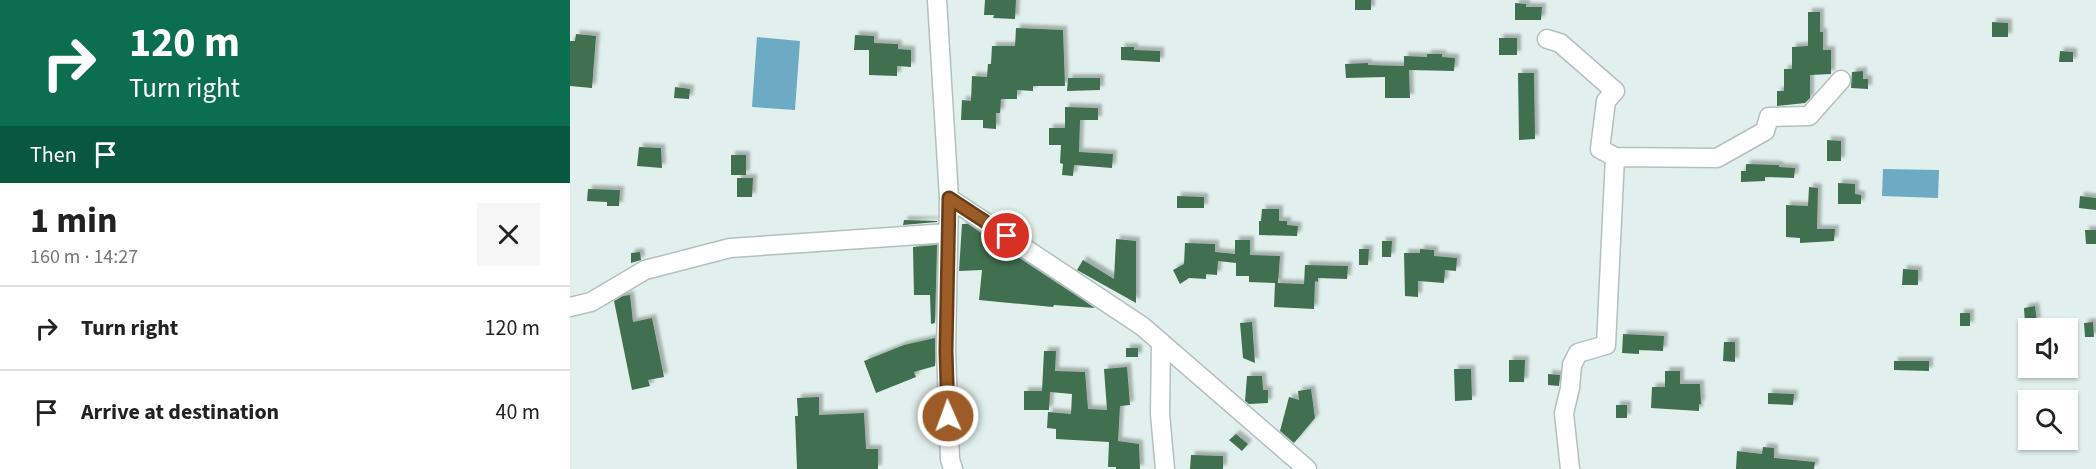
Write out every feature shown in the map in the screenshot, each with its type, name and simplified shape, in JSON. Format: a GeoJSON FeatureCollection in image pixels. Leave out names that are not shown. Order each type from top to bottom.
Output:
{"type":"FeatureCollection","features":[{"type":"Feature","properties":{"kind":"street"},"geometry":{"type":"LineString","coordinates":[[937,0],[949,198],[946,351],[950,459],[953,469]]}},
{"type":"Feature","properties":{"kind":"street"},"geometry":{"type":"LineString","coordinates":[[1547,39],[1560,43],[1615,91],[1606,101],[1600,149],[1615,157],[1717,158],[1765,130],[1769,117],[1809,116],[1841,80]]}},
{"type":"Feature","properties":{"kind":"street"},"geometry":{"type":"LineString","coordinates":[[1570,469],[1564,413],[1570,388],[1572,365],[1578,353],[1606,345],[1615,157]]}},
{"type":"Feature","properties":{"kind":"street"},"geometry":{"type":"LineString","coordinates":[[949,198],[1142,326],[1307,469]]}},
{"type":"Feature","properties":{"kind":"street"},"geometry":{"type":"LineString","coordinates":[[570,307],[591,302],[645,270],[730,248],[948,233]]}},
{"type":"Feature","properties":{"kind":"street"},"geometry":{"type":"LineString","coordinates":[[1161,342],[1160,414],[1165,469]]}},
{"type":"Feature","properties":{"kind":"water"},"geometry":{"type":"Polygon","coordinates":[[[757,37],[800,41],[795,110],[752,107],[757,37]]]}},
{"type":"Feature","properties":{"kind":"water"},"geometry":{"type":"Polygon","coordinates":[[[1883,169],[1939,170],[1938,198],[1882,196],[1883,169]]]}},
{"type":"Feature","properties":{"kind":"building"},"geometry":{"type":"Polygon","coordinates":[[[985,0],[1016,0],[1015,19],[993,18],[994,15],[984,15],[985,0]]]}},
{"type":"Feature","properties":{"kind":"building"},"geometry":{"type":"Polygon","coordinates":[[[1355,0],[1371,0],[1371,10],[1355,10],[1355,0]]]}},
{"type":"Feature","properties":{"kind":"building"},"geometry":{"type":"Polygon","coordinates":[[[1515,3],[1526,4],[1526,7],[1542,7],[1541,20],[1515,20],[1515,3]]]}},
{"type":"Feature","properties":{"kind":"building"},"geometry":{"type":"Polygon","coordinates":[[[1808,12],[1820,12],[1823,50],[1831,50],[1831,74],[1810,75],[1810,98],[1805,103],[1777,106],[1777,91],[1784,91],[1784,69],[1792,69],[1792,47],[1808,46],[1808,12]]]}},
{"type":"Feature","properties":{"kind":"building"},"geometry":{"type":"Polygon","coordinates":[[[1992,22],[2008,23],[2008,37],[1992,37],[1992,22]]]}},
{"type":"Feature","properties":{"kind":"building"},"geometry":{"type":"Polygon","coordinates":[[[1016,28],[1063,30],[1065,86],[1033,86],[1033,91],[1017,90],[1017,99],[1001,99],[1000,113],[996,113],[996,129],[983,128],[983,120],[961,120],[962,100],[971,101],[972,76],[987,77],[988,64],[991,64],[992,46],[1015,46],[1016,28]]]}},
{"type":"Feature","properties":{"kind":"building"},"geometry":{"type":"Polygon","coordinates":[[[576,34],[596,36],[592,88],[570,86],[570,41],[575,41],[576,34]]]}},
{"type":"Feature","properties":{"kind":"building"},"geometry":{"type":"Polygon","coordinates":[[[855,35],[874,36],[874,43],[898,44],[898,49],[911,50],[911,67],[897,66],[897,76],[869,75],[869,50],[854,50],[855,35]]]}},
{"type":"Feature","properties":{"kind":"building"},"geometry":{"type":"Polygon","coordinates":[[[1499,38],[1517,38],[1517,55],[1499,55],[1499,38]]]}},
{"type":"Feature","properties":{"kind":"building"},"geometry":{"type":"Polygon","coordinates":[[[1121,47],[1160,51],[1160,62],[1121,60],[1121,47]]]}},
{"type":"Feature","properties":{"kind":"building"},"geometry":{"type":"Polygon","coordinates":[[[2060,51],[2073,52],[2073,62],[2059,62],[2060,51]]]}},
{"type":"Feature","properties":{"kind":"building"},"geometry":{"type":"Polygon","coordinates":[[[1427,54],[1442,54],[1442,57],[1455,58],[1454,71],[1409,70],[1410,98],[1385,98],[1385,77],[1346,78],[1345,64],[1404,66],[1404,56],[1427,57],[1427,54]]]}},
{"type":"Feature","properties":{"kind":"building"},"geometry":{"type":"Polygon","coordinates":[[[1863,71],[1863,79],[1868,79],[1868,89],[1851,88],[1852,72],[1863,71]]]}},
{"type":"Feature","properties":{"kind":"building"},"geometry":{"type":"Polygon","coordinates":[[[1518,73],[1534,73],[1535,139],[1519,140],[1518,73]]]}},
{"type":"Feature","properties":{"kind":"building"},"geometry":{"type":"Polygon","coordinates":[[[1068,78],[1100,78],[1100,90],[1067,91],[1068,78]]]}},
{"type":"Feature","properties":{"kind":"building"},"geometry":{"type":"Polygon","coordinates":[[[675,87],[690,89],[689,99],[674,98],[675,87]]]}},
{"type":"Feature","properties":{"kind":"building"},"geometry":{"type":"Polygon","coordinates":[[[1065,107],[1098,108],[1098,120],[1080,120],[1079,152],[1113,154],[1112,168],[1074,165],[1073,176],[1062,175],[1061,145],[1049,145],[1049,128],[1065,128],[1065,107]]]}},
{"type":"Feature","properties":{"kind":"building"},"geometry":{"type":"Polygon","coordinates":[[[1827,140],[1841,141],[1841,161],[1827,161],[1827,140]]]}},
{"type":"Feature","properties":{"kind":"building"},"geometry":{"type":"Polygon","coordinates":[[[639,147],[661,148],[662,168],[637,166],[639,147]]]}},
{"type":"Feature","properties":{"kind":"building"},"geometry":{"type":"Polygon","coordinates":[[[731,155],[746,155],[746,175],[731,175],[731,155]]]}},
{"type":"Feature","properties":{"kind":"building"},"geometry":{"type":"Polygon","coordinates":[[[1746,164],[1795,168],[1794,178],[1765,177],[1765,181],[1741,182],[1741,171],[1746,171],[1746,164]]]}},
{"type":"Feature","properties":{"kind":"building"},"geometry":{"type":"Polygon","coordinates":[[[737,178],[753,178],[752,197],[737,197],[737,178]]]}},
{"type":"Feature","properties":{"kind":"building"},"geometry":{"type":"Polygon","coordinates":[[[1838,183],[1855,184],[1855,194],[1861,195],[1861,204],[1838,204],[1838,183]]]}},
{"type":"Feature","properties":{"kind":"building"},"geometry":{"type":"Polygon","coordinates":[[[1809,187],[1818,188],[1817,229],[1835,229],[1834,241],[1800,243],[1800,238],[1786,237],[1786,205],[1808,206],[1809,187]]]}},
{"type":"Feature","properties":{"kind":"building"},"geometry":{"type":"Polygon","coordinates":[[[588,189],[620,190],[619,206],[607,206],[607,202],[587,201],[588,189]]]}},
{"type":"Feature","properties":{"kind":"building"},"geometry":{"type":"Polygon","coordinates":[[[1177,196],[1204,197],[1204,208],[1177,208],[1177,196]]]}},
{"type":"Feature","properties":{"kind":"building"},"geometry":{"type":"Polygon","coordinates":[[[2080,196],[2096,198],[2096,210],[2079,208],[2080,196]]]}},
{"type":"Feature","properties":{"kind":"building"},"geometry":{"type":"Polygon","coordinates":[[[1262,209],[1279,209],[1279,221],[1287,221],[1287,225],[1298,226],[1297,236],[1259,235],[1262,209]]]}},
{"type":"Feature","properties":{"kind":"building"},"geometry":{"type":"Polygon","coordinates":[[[904,220],[937,221],[937,222],[903,225],[904,220]]]}},
{"type":"Feature","properties":{"kind":"building"},"geometry":{"type":"Polygon","coordinates":[[[962,224],[968,224],[996,243],[995,251],[1001,246],[1095,308],[1054,305],[1053,307],[979,300],[982,270],[959,271],[962,224]]]}},
{"type":"Feature","properties":{"kind":"building"},"geometry":{"type":"Polygon","coordinates":[[[2085,230],[2096,230],[2096,244],[2086,244],[2085,230]]]}},
{"type":"Feature","properties":{"kind":"building"},"geometry":{"type":"Polygon","coordinates":[[[1116,239],[1136,241],[1136,303],[1077,270],[1083,260],[1114,279],[1116,239]]]}},
{"type":"Feature","properties":{"kind":"building"},"geometry":{"type":"Polygon","coordinates":[[[1235,240],[1250,240],[1250,255],[1280,256],[1278,283],[1304,284],[1305,265],[1348,266],[1347,279],[1318,278],[1318,282],[1315,281],[1314,309],[1274,307],[1275,283],[1249,282],[1249,276],[1236,276],[1236,263],[1218,261],[1217,275],[1206,274],[1206,279],[1189,278],[1180,284],[1173,270],[1184,264],[1185,243],[1215,244],[1215,252],[1235,254],[1235,240]]]}},
{"type":"Feature","properties":{"kind":"building"},"geometry":{"type":"Polygon","coordinates":[[[1382,241],[1392,241],[1391,257],[1382,257],[1382,241]]]}},
{"type":"Feature","properties":{"kind":"building"},"geometry":{"type":"Polygon","coordinates":[[[937,245],[935,323],[931,324],[930,295],[914,295],[913,247],[937,245]]]}},
{"type":"Feature","properties":{"kind":"building"},"geometry":{"type":"Polygon","coordinates":[[[1359,249],[1369,249],[1368,265],[1359,265],[1359,249]]]}},
{"type":"Feature","properties":{"kind":"building"},"geometry":{"type":"Polygon","coordinates":[[[1420,249],[1434,250],[1434,256],[1457,258],[1456,271],[1445,270],[1444,283],[1418,281],[1418,297],[1405,296],[1404,253],[1420,253],[1420,249]]]}},
{"type":"Feature","properties":{"kind":"building"},"geometry":{"type":"Polygon","coordinates":[[[640,252],[641,260],[631,263],[631,253],[640,252]]]}},
{"type":"Feature","properties":{"kind":"building"},"geometry":{"type":"Polygon","coordinates":[[[1903,269],[1918,270],[1918,285],[1902,285],[1903,269]]]}},
{"type":"Feature","properties":{"kind":"building"},"geometry":{"type":"Polygon","coordinates":[[[630,295],[633,322],[652,318],[664,377],[648,380],[650,386],[632,390],[614,301],[630,295]]]}},
{"type":"Feature","properties":{"kind":"building"},"geometry":{"type":"Polygon","coordinates":[[[2035,306],[2036,318],[2025,318],[2024,308],[2035,306]]]}},
{"type":"Feature","properties":{"kind":"building"},"geometry":{"type":"Polygon","coordinates":[[[1960,313],[1970,313],[1970,326],[1960,326],[1960,313]]]}},
{"type":"Feature","properties":{"kind":"building"},"geometry":{"type":"Polygon","coordinates":[[[1252,322],[1255,363],[1243,358],[1240,323],[1252,322]]]}},
{"type":"Feature","properties":{"kind":"building"},"geometry":{"type":"Polygon","coordinates":[[[2093,322],[2094,337],[2085,337],[2084,323],[2093,322]]]}},
{"type":"Feature","properties":{"kind":"building"},"geometry":{"type":"Polygon","coordinates":[[[1623,334],[1664,336],[1663,351],[1639,350],[1639,354],[1622,353],[1623,334]]]}},
{"type":"Feature","properties":{"kind":"building"},"geometry":{"type":"Polygon","coordinates":[[[935,338],[935,366],[914,372],[916,377],[876,393],[864,361],[904,345],[935,338]]]}},
{"type":"Feature","properties":{"kind":"building"},"geometry":{"type":"Polygon","coordinates":[[[1724,342],[1735,342],[1735,362],[1723,361],[1724,342]]]}},
{"type":"Feature","properties":{"kind":"building"},"geometry":{"type":"Polygon","coordinates":[[[1126,348],[1138,348],[1138,357],[1126,357],[1126,348]]]}},
{"type":"Feature","properties":{"kind":"building"},"geometry":{"type":"Polygon","coordinates":[[[1044,351],[1056,351],[1055,371],[1085,372],[1088,409],[1107,410],[1104,369],[1127,367],[1130,405],[1120,406],[1118,441],[1139,444],[1140,469],[1108,467],[1109,442],[1056,439],[1056,429],[1047,428],[1048,412],[1071,414],[1072,394],[1050,392],[1049,410],[1024,410],[1024,391],[1042,391],[1044,351]]]}},
{"type":"Feature","properties":{"kind":"building"},"geometry":{"type":"Polygon","coordinates":[[[1509,360],[1525,360],[1524,382],[1509,382],[1509,360]]]}},
{"type":"Feature","properties":{"kind":"building"},"geometry":{"type":"Polygon","coordinates":[[[1894,361],[1929,361],[1929,371],[1894,370],[1894,361]]]}},
{"type":"Feature","properties":{"kind":"building"},"geometry":{"type":"Polygon","coordinates":[[[1454,369],[1471,369],[1472,400],[1455,401],[1454,369]]]}},
{"type":"Feature","properties":{"kind":"building"},"geometry":{"type":"Polygon","coordinates":[[[1665,371],[1680,371],[1680,384],[1700,384],[1699,411],[1651,408],[1652,387],[1665,387],[1665,371]]]}},
{"type":"Feature","properties":{"kind":"building"},"geometry":{"type":"Polygon","coordinates":[[[1548,374],[1560,375],[1559,386],[1548,385],[1548,374]]]}},
{"type":"Feature","properties":{"kind":"building"},"geometry":{"type":"Polygon","coordinates":[[[1247,376],[1262,376],[1263,390],[1268,390],[1268,403],[1249,404],[1245,401],[1247,376]]]}},
{"type":"Feature","properties":{"kind":"building"},"geometry":{"type":"Polygon","coordinates":[[[1311,389],[1315,418],[1294,443],[1280,431],[1289,397],[1299,400],[1298,391],[1311,389]]]}},
{"type":"Feature","properties":{"kind":"building"},"geometry":{"type":"Polygon","coordinates":[[[1768,393],[1794,394],[1793,405],[1768,404],[1768,393]]]}},
{"type":"Feature","properties":{"kind":"building"},"geometry":{"type":"Polygon","coordinates":[[[819,397],[819,415],[864,413],[866,449],[878,449],[878,469],[797,469],[795,416],[798,416],[797,398],[819,397]]]}},
{"type":"Feature","properties":{"kind":"building"},"geometry":{"type":"Polygon","coordinates":[[[1616,405],[1627,405],[1627,418],[1616,418],[1616,405]]]}},
{"type":"Feature","properties":{"kind":"building"},"geometry":{"type":"Polygon","coordinates":[[[1236,434],[1248,444],[1242,451],[1229,440],[1236,434]]]}},
{"type":"Feature","properties":{"kind":"building"},"geometry":{"type":"Polygon","coordinates":[[[1763,447],[1774,448],[1774,458],[1815,462],[1814,469],[1736,469],[1737,451],[1762,454],[1763,447]]]}},
{"type":"Feature","properties":{"kind":"building"},"geometry":{"type":"Polygon","coordinates":[[[1191,455],[1223,456],[1223,469],[1190,469],[1191,455]]]}},
{"type":"Feature","properties":{"kind":"route"},"geometry":{"type":"LineString","coordinates":[[948,416],[946,351],[949,198],[1007,236]]}}]}
